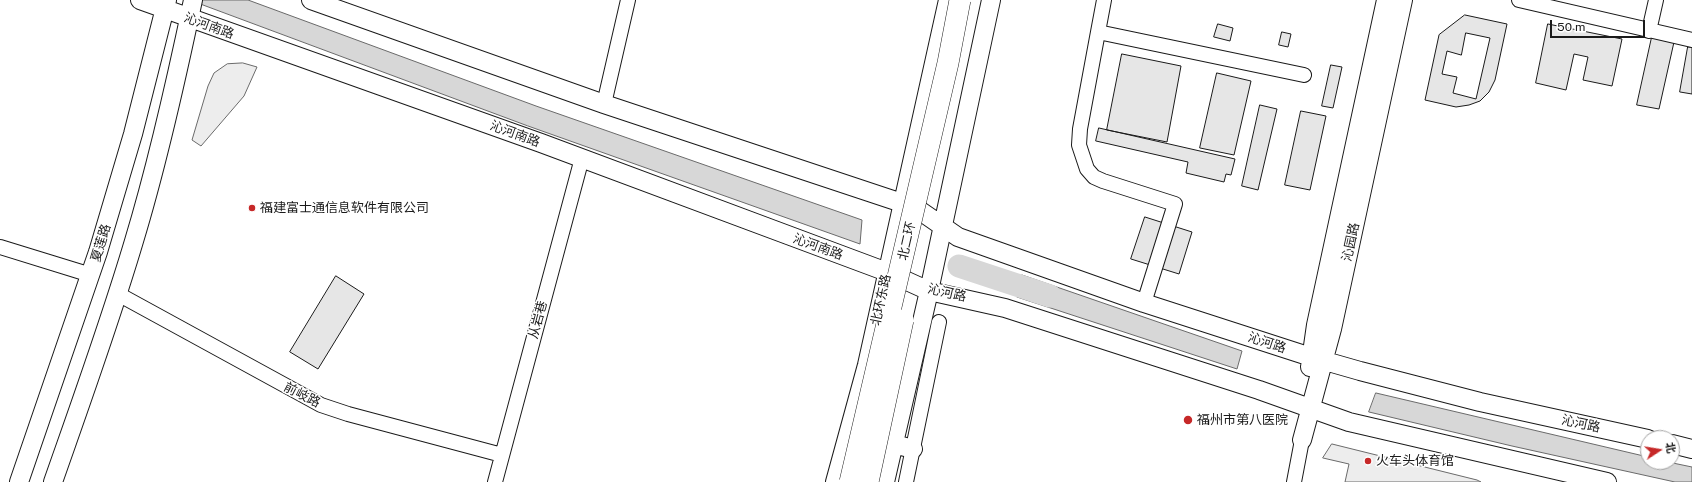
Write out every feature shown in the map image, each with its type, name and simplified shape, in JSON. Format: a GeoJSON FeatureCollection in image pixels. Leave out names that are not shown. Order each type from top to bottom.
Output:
{"type":"FeatureCollection","features":[{"type":"Feature","properties":{"kind":"highway","name":"北二环"},"geometry":{"type":"LineString","coordinates":[[850,482],[945,78],[960,0]]}},
{"type":"Feature","properties":{"kind":"highway","name":"北二环"},"geometry":{"type":"LineString","coordinates":[[868,482],[975,0]]}},
{"type":"Feature","properties":{"kind":"main road","name":"沁河南路"},"geometry":{"type":"LineString","coordinates":[[140,0],[166,5],[189,19],[582,158],[887,272]]}},
{"type":"Feature","properties":{"kind":"main road"},"geometry":{"type":"LineString","coordinates":[[53,482],[118,294],[135,239],[162,137],[193,0]]}},
{"type":"Feature","properties":{"kind":"main road"},"geometry":{"type":"LineString","coordinates":[[311,0],[604,104],[902,203]]}},
{"type":"Feature","properties":{"kind":"main road","name":"北环东路"},"geometry":{"type":"LineString","coordinates":[[835,482],[867,365],[948,0]]}},
{"type":"Feature","properties":{"kind":"main road"},"geometry":{"type":"LineString","coordinates":[[885,482],[929,290],[941,227],[991,0]]}},
{"type":"Feature","properties":{"kind":"main road"},"geometry":{"type":"LineString","coordinates":[[1318,359],[1318,318],[1386,0]]}},
{"type":"Feature","properties":{"kind":"main road","name":"沁园路"},"geometry":{"type":"LineString","coordinates":[[1302,440],[1318,359],[1403,0]]}},
{"type":"Feature","properties":{"kind":"main road","name":"夏莲路"},"geometry":{"type":"LineString","coordinates":[[19,482],[91,275],[133,134],[166,5]]}},
{"type":"Feature","properties":{"kind":"main road","name":"沁河路"},"geometry":{"type":"LineString","coordinates":[[902,203],[919,210],[941,227],[958,237],[1144,303],[1318,359],[1480,402],[1640,437]]}},
{"type":"Feature","properties":{"kind":"main road","name":"沁河路"},"geometry":{"type":"LineString","coordinates":[[887,272],[929,290],[1006,308],[1258,390],[1369,428],[1607,482]]}},
{"type":"Feature","properties":{"kind":"main road"},"geometry":{"type":"LineString","coordinates":[[894,444],[913,449]]}},
{"type":"Feature","properties":{"kind":"main road"},"geometry":{"type":"LineString","coordinates":[[1680,446],[1692,448]]}},
{"type":"Feature","properties":{"kind":"street"},"geometry":{"type":"LineString","coordinates":[[604,104],[628,0]]}},
{"type":"Feature","properties":{"kind":"street"},"geometry":{"type":"LineString","coordinates":[[1104,0],[1079,137],[1083,161],[1094,177],[1102,181],[1175,204],[1144,303]]}},
{"type":"Feature","properties":{"kind":"street"},"geometry":{"type":"LineString","coordinates":[[1519,0],[1692,40]]}},
{"type":"Feature","properties":{"kind":"street"},"geometry":{"type":"LineString","coordinates":[[1649,30],[1656,0]]}},
{"type":"Feature","properties":{"kind":"street"},"geometry":{"type":"LineString","coordinates":[[1098,32],[1304,75]]}},
{"type":"Feature","properties":{"kind":"street","name":"从岩巷"},"geometry":{"type":"LineString","coordinates":[[495,482],[582,158]]}},
{"type":"Feature","properties":{"kind":"street"},"geometry":{"type":"LineString","coordinates":[[0,247],[91,275]]}},
{"type":"Feature","properties":{"kind":"street","name":"前岐路"},"geometry":{"type":"LineString","coordinates":[[118,294],[321,405],[348,414],[502,455]]}},
{"type":"Feature","properties":{"kind":"street"},"geometry":{"type":"LineString","coordinates":[[906,482],[939,322]]}},
{"type":"Feature","properties":{"kind":"street","name":"沁园路"},"geometry":{"type":"LineString","coordinates":[[1294,482],[1302,440]]}},
{"type":"Feature","properties":{"kind":"shaded area"},"geometry":{"type":"Polygon","coordinates":[[[190,0],[248,0],[536,106],[862,220],[860,244],[528,126],[190,0]]]}},
{"type":"Feature","properties":{"kind":"shaded area"},"geometry":{"type":"Polygon","coordinates":[[[243,63],[257,67],[244,96],[201,146],[192,140],[208,86],[214,73],[227,64],[243,63]]]}},
{"type":"Feature","properties":{"kind":"shaded area"},"geometry":{"type":"Polygon","coordinates":[[[1022,275],[1242,351],[1237,369],[1017,297],[1022,275]]]}},
{"type":"Feature","properties":{"kind":"shaded area"},"geometry":{"type":"Polygon","coordinates":[[[1376,393],[1640,455],[1640,470],[1680,470],[1680,464],[1692,467],[1692,482],[1675,482],[1512,446],[1369,412],[1376,393]]]}},
{"type":"Feature","properties":{"kind":"shaded area","name":"火车头体育馆"},"geometry":{"type":"Polygon","coordinates":[[[1332,444],[1481,482],[1345,482],[1349,464],[1323,458],[1332,444]]]}},
{"type":"Feature","properties":{"kind":"building"},"geometry":{"type":"Polygon","coordinates":[[[1465,15],[1507,24],[1495,80],[1489,92],[1480,101],[1469,105],[1456,107],[1425,100],[1439,35],[1465,15]]]}},
{"type":"Feature","properties":{"kind":"building"},"geometry":{"type":"Polygon","coordinates":[[[1218,24],[1233,28],[1230,41],[1214,37],[1218,24]]]}},
{"type":"Feature","properties":{"kind":"building"},"geometry":{"type":"Polygon","coordinates":[[[1548,24],[1622,39],[1612,86],[1583,80],[1588,57],[1574,54],[1566,90],[1536,83],[1548,24]]]}},
{"type":"Feature","properties":{"kind":"building"},"geometry":{"type":"Polygon","coordinates":[[[1282,32],[1291,34],[1288,47],[1279,45],[1282,32]]]}},
{"type":"Feature","properties":{"kind":"building"},"geometry":{"type":"Polygon","coordinates":[[[1466,33],[1490,38],[1476,99],[1453,93],[1457,77],[1442,74],[1447,51],[1461,55],[1466,33]]]}},
{"type":"Feature","properties":{"kind":"building"},"geometry":{"type":"Polygon","coordinates":[[[1652,37],[1674,42],[1659,109],[1637,105],[1652,37]]]}},
{"type":"Feature","properties":{"kind":"building"},"geometry":{"type":"Polygon","coordinates":[[[1688,47],[1692,47],[1692,94],[1680,92],[1688,47]]]}},
{"type":"Feature","properties":{"kind":"building"},"geometry":{"type":"Polygon","coordinates":[[[1122,54],[1181,66],[1167,142],[1107,130],[1122,54]]]}},
{"type":"Feature","properties":{"kind":"building"},"geometry":{"type":"Polygon","coordinates":[[[1331,65],[1342,67],[1333,108],[1322,106],[1331,65]]]}},
{"type":"Feature","properties":{"kind":"building"},"geometry":{"type":"Polygon","coordinates":[[[1217,73],[1251,81],[1234,155],[1200,148],[1217,73]]]}},
{"type":"Feature","properties":{"kind":"building"},"geometry":{"type":"Polygon","coordinates":[[[1260,105],[1277,109],[1258,190],[1242,186],[1260,105]]]}},
{"type":"Feature","properties":{"kind":"building"},"geometry":{"type":"Polygon","coordinates":[[[1301,111],[1326,116],[1310,190],[1285,185],[1301,111]]]}},
{"type":"Feature","properties":{"kind":"building"},"geometry":{"type":"Polygon","coordinates":[[[1099,128],[1235,159],[1231,175],[1226,174],[1224,182],[1186,173],[1188,162],[1096,141],[1099,128]]]}},
{"type":"Feature","properties":{"kind":"building"},"geometry":{"type":"Polygon","coordinates":[[[1145,217],[1192,232],[1179,274],[1131,259],[1145,217]]]}},
{"type":"Feature","properties":{"kind":"building"},"geometry":{"type":"Polygon","coordinates":[[[336,276],[364,294],[318,369],[290,352],[336,276]]]}},
{"type":"Feature","properties":{"kind":"waterway"},"geometry":{"type":"LineString","coordinates":[[959,266],[1050,296]]}},
{"type":"Feature","properties":{"kind":"place","name":"福建富士通信息软件有限公司"},"geometry":{"type":"Point","coordinates":[252,208]}},
{"type":"Feature","properties":{"kind":"place","name":"福州市第八医院"},"geometry":{"type":"Point","coordinates":[1188,420]}},
{"type":"Feature","properties":{"kind":"place","name":"火车头体育馆"},"geometry":{"type":"Point","coordinates":[1368,461]}}]}
